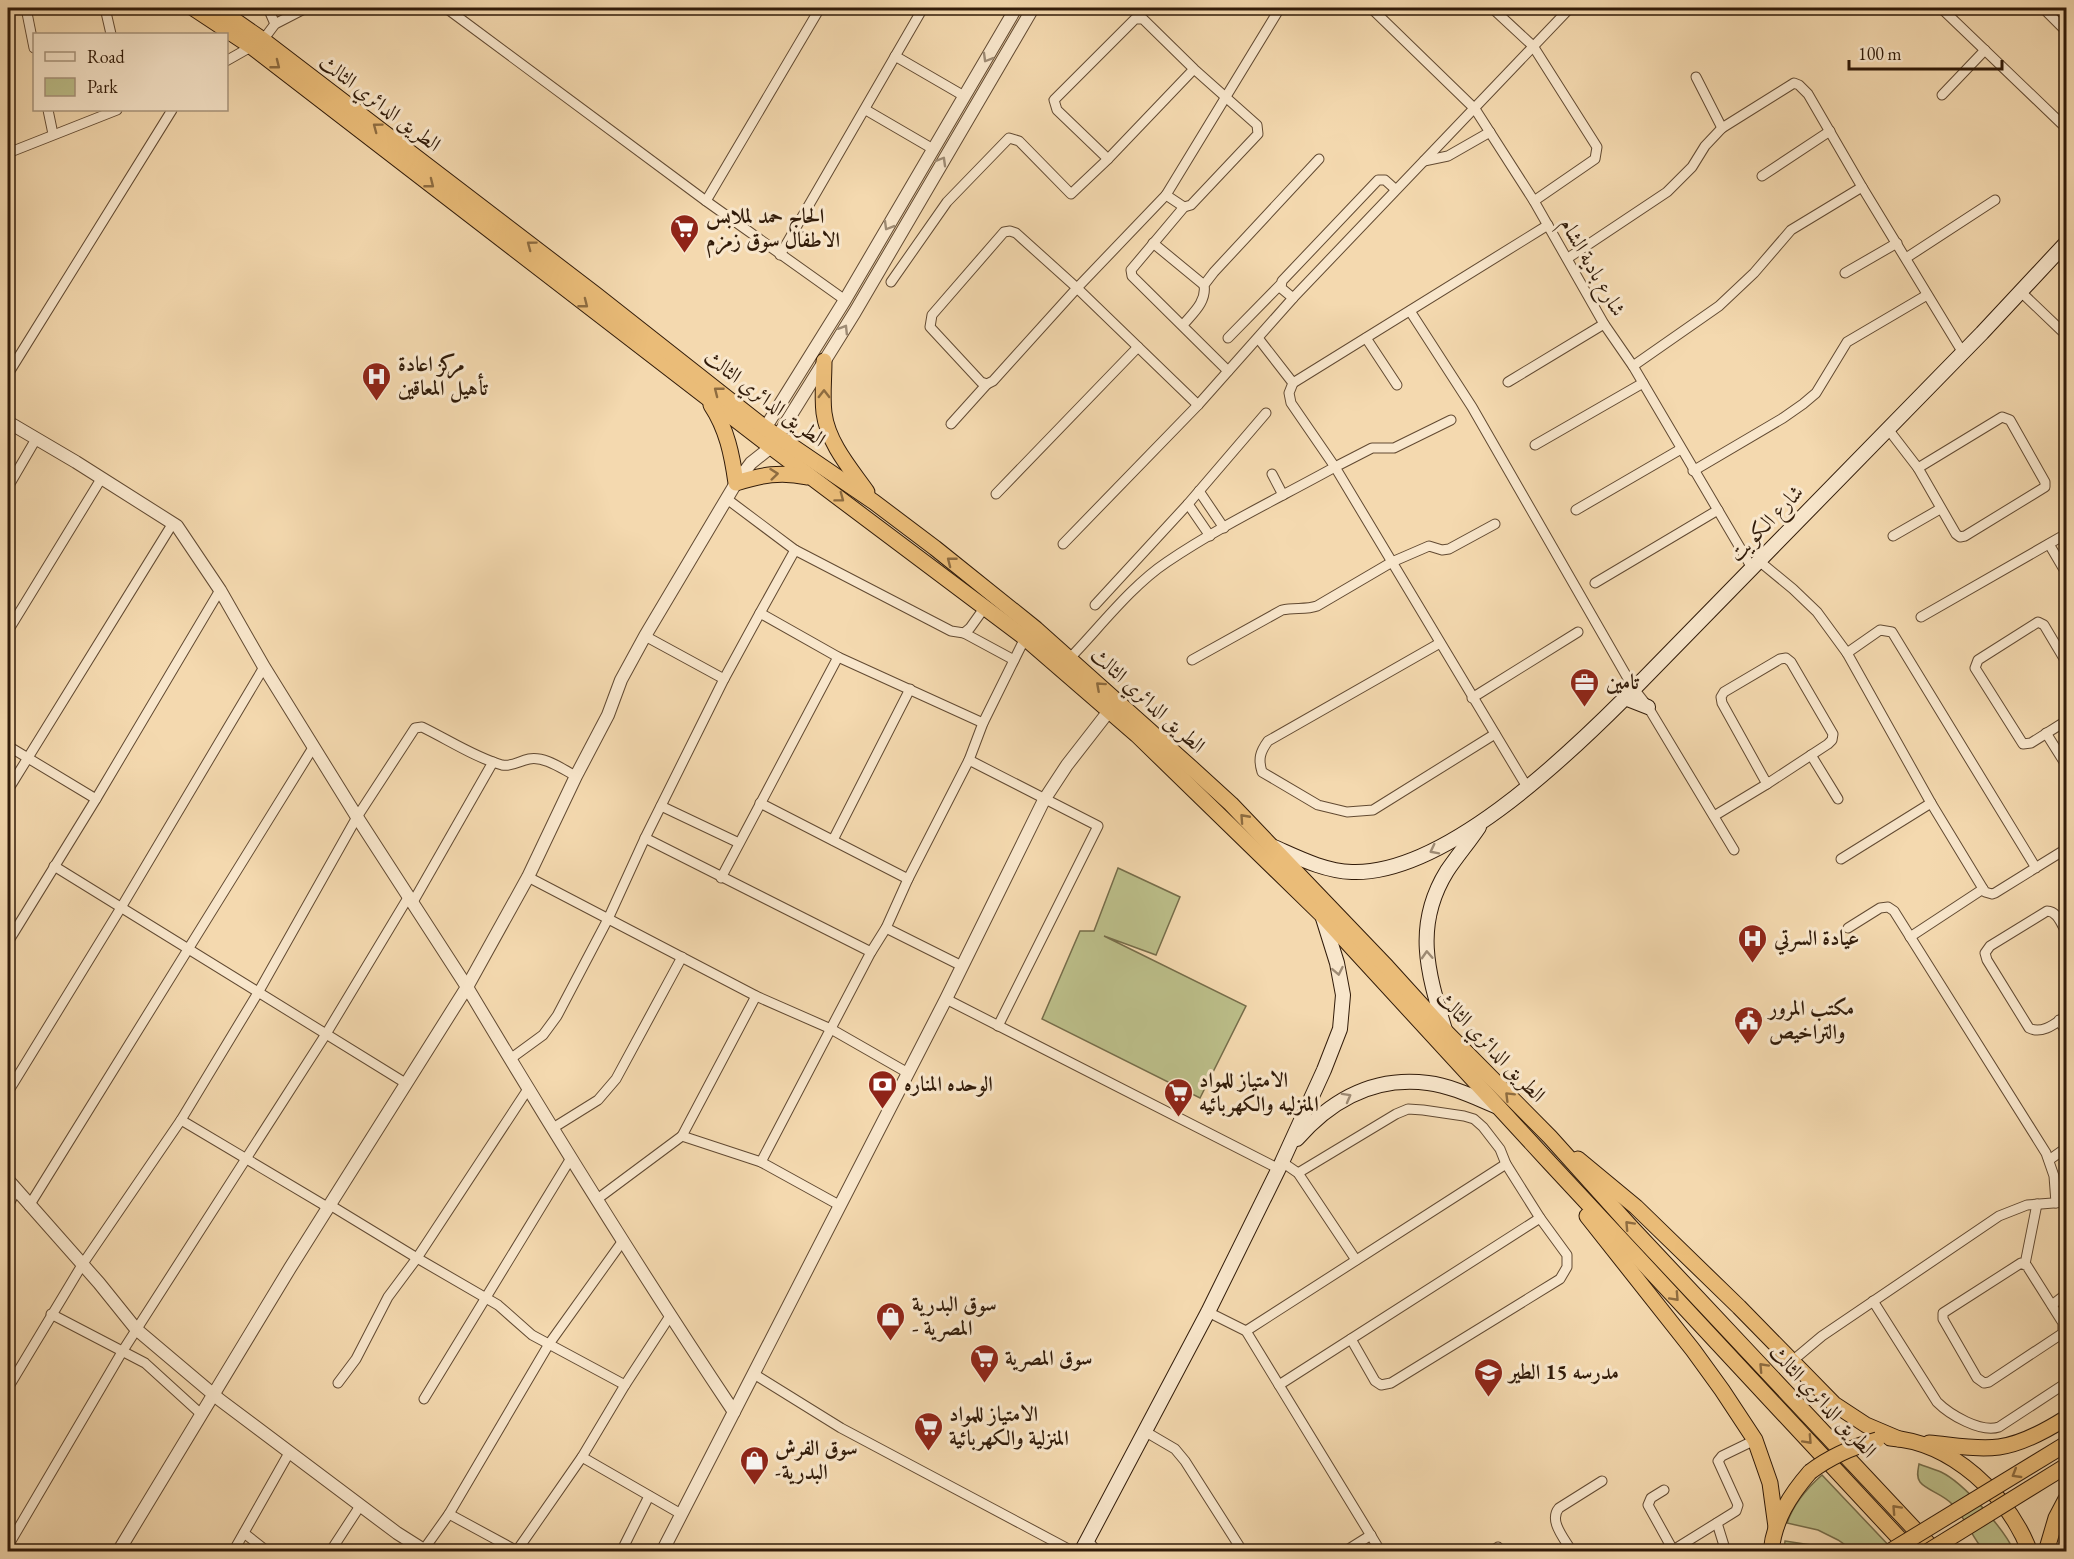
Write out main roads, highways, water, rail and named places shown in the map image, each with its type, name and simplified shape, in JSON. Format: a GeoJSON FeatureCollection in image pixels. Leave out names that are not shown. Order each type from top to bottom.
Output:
{"type":"FeatureCollection","features":[{"type":"Feature","properties":{"kind":"highway","name":"الطريق الدائري الثالث"},"geometry":{"type":"LineString","coordinates":[[193,8],[258,44],[595,294],[768,437],[813,478],[1025,638],[1137,735],[1322,915],[1912,1551]]}},
{"type":"Feature","properties":{"kind":"highway","name":"الطريق الدائري الثالث"},"geometry":{"type":"LineString","coordinates":[[217,8],[258,44],[705,396],[874,501],[1036,628],[1070,658],[1231,804],[1446,1032],[1550,1137],[1630,1226],[1936,1551]]}},
{"type":"Feature","properties":{"kind":"highway"},"geometry":{"type":"LineString","coordinates":[[824,361],[824,413],[829,432],[843,458],[874,501]]}},
{"type":"Feature","properties":{"kind":"highway"},"geometry":{"type":"LineString","coordinates":[[705,396],[719,416],[728,439],[736,483],[770,473],[789,473],[813,478]]}},
{"type":"Feature","properties":{"kind":"highway"},"geometry":{"type":"LineString","coordinates":[[1550,1137],[1590,1167],[1636,1207],[1740,1307],[1791,1362],[1846,1413],[1866,1425],[1951,1458],[1973,1474],[1994,1494],[2012,1518],[2030,1551]]}},
{"type":"Feature","properties":{"kind":"highway"},"geometry":{"type":"LineString","coordinates":[[1549,1162],[1611,1248],[1716,1382],[1755,1440],[1770,1483],[1771,1543]]}},
{"type":"Feature","properties":{"kind":"highway"},"geometry":{"type":"LineString","coordinates":[[1771,1543],[1795,1491],[1810,1472],[1834,1455],[1851,1447],[1877,1440],[2000,1447],[2024,1440],[2067,1418]]}},
{"type":"Feature","properties":{"kind":"highway"},"geometry":{"type":"LineString","coordinates":[[1888,1551],[2067,1444]]}},
{"type":"Feature","properties":{"kind":"highway"},"geometry":{"type":"LineString","coordinates":[[1927,1551],[2067,1466]]}},
{"type":"Feature","properties":{"kind":"highway"},"geometry":{"type":"LineString","coordinates":[[2046,1551],[2056,1518],[2067,1499]]}},
{"type":"Feature","properties":{"kind":"main road","name":"شارع الكويت"},"geometry":{"type":"LineString","coordinates":[[1267,843],[1305,861],[1334,870],[1353,872],[1384,870],[1413,860],[1484,820],[1572,750],[1630,694],[1963,353],[2067,243]]}},
{"type":"Feature","properties":{"kind":"main road"},"geometry":{"type":"LineString","coordinates":[[1630,694],[1648,707]]}},
{"type":"Feature","properties":{"kind":"main road","name":"شارع الكويت"},"geometry":{"type":"LineString","coordinates":[[1446,1032],[1427,966],[1427,917],[1435,894],[1447,872],[1484,820]]}},
{"type":"Feature","properties":{"kind":"main road"},"geometry":{"type":"LineString","coordinates":[[1084,1546],[1208,1312],[1283,1160],[1340,1029],[1342,995],[1337,963],[1322,915]]}},
{"type":"Feature","properties":{"kind":"main road"},"geometry":{"type":"LineString","coordinates":[[1283,1160],[1312,1123],[1332,1106],[1367,1087],[1406,1082],[1429,1083],[1454,1089],[1498,1107]]}},
{"type":"Feature","properties":{"kind":"place","name":"الحاج حمد لملابس الاطفال سوق زمزم"},"geometry":{"type":"Point","coordinates":[685,254]}},
{"type":"Feature","properties":{"kind":"place","name":"مركز اعادة تأهيل المعاقين"},"geometry":{"type":"Point","coordinates":[377,402]}},
{"type":"Feature","properties":{"kind":"place","name":"تامين"},"geometry":{"type":"Point","coordinates":[1585,708]}},
{"type":"Feature","properties":{"kind":"place","name":"عيادة السرتي"},"geometry":{"type":"Point","coordinates":[1753,964]}},
{"type":"Feature","properties":{"kind":"place","name":"مكتب المرور والتراخيص"},"geometry":{"type":"Point","coordinates":[1748,1046]}},
{"type":"Feature","properties":{"kind":"place","name":"الوحده المناره"},"geometry":{"type":"Point","coordinates":[883,1110]}},
{"type":"Feature","properties":{"kind":"place","name":"الامتياز للمواد المنزليه والكهربائيه"},"geometry":{"type":"Point","coordinates":[1178,1118]}},
{"type":"Feature","properties":{"kind":"place","name":"سوق البدرية - المصرية"},"geometry":{"type":"Point","coordinates":[891,1342]}},
{"type":"Feature","properties":{"kind":"place","name":"سوق المصرية"},"geometry":{"type":"Point","coordinates":[984,1384]}},
{"type":"Feature","properties":{"kind":"place","name":"مدرسه 15 الطير"},"geometry":{"type":"Point","coordinates":[1488,1398]}},
{"type":"Feature","properties":{"kind":"place","name":"الامتياز للمواد المنزلية والكهربائية"},"geometry":{"type":"Point","coordinates":[928,1452]}},
{"type":"Feature","properties":{"kind":"place","name":"سوق الفرش -البدرية"},"geometry":{"type":"Point","coordinates":[754,1486]}}]}
